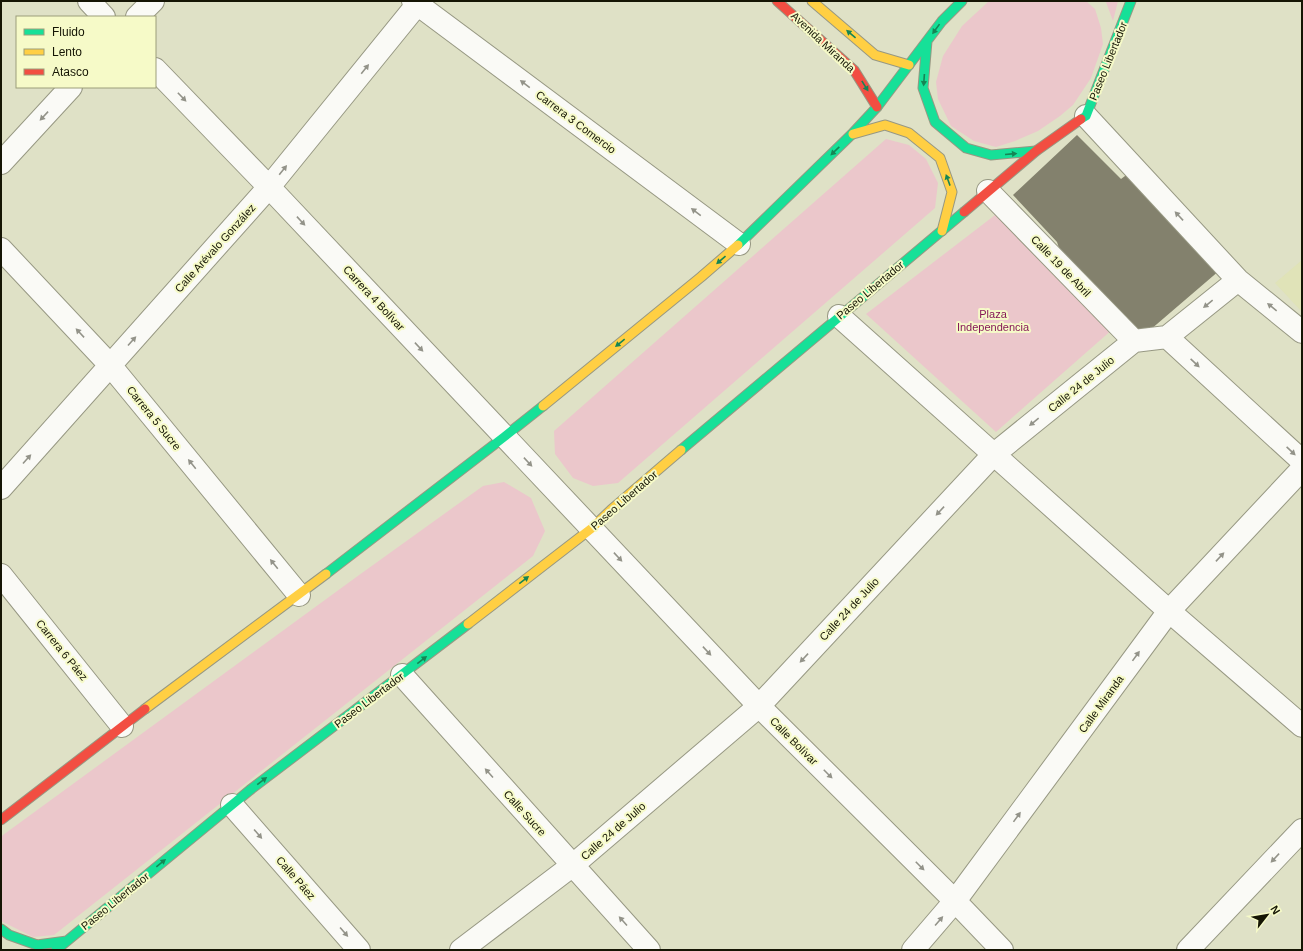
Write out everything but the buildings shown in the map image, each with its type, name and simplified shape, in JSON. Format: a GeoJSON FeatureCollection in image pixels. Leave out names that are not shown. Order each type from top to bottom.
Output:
{"type":"FeatureCollection","features":[{"type":"Feature","properties":{"kind":"main road","name":"Avenida Miranda"},"geometry":{"type":"LineString","coordinates":[[777,1],[854,70],[877,107]]}},
{"type":"Feature","properties":{"kind":"main road","name":"Avenida Miranda"},"geometry":{"type":"LineString","coordinates":[[812,1],[876,55],[908,65]]}},
{"type":"Feature","properties":{"kind":"main road"},"geometry":{"type":"LineString","coordinates":[[1,820],[122,726],[299,594],[504,437],[701,277],[739,244],[852,134],[877,107],[942,21],[962,1]]}},
{"type":"Feature","properties":{"kind":"main road","name":"Paseo Libertador"},"geometry":{"type":"LineString","coordinates":[[56,950],[232,805],[592,528],[611,510],[988,191],[1036,151],[1086,116],[1131,1]]}},
{"type":"Feature","properties":{"kind":"main road"},"geometry":{"type":"LineString","coordinates":[[927,42],[923,88],[935,122],[966,148],[991,155],[1036,151]]}},
{"type":"Feature","properties":{"kind":"main road"},"geometry":{"type":"LineString","coordinates":[[852,134],[885,125],[909,132],[940,158],[952,192],[942,231]]}},
{"type":"Feature","properties":{"kind":"main road"},"geometry":{"type":"LineString","coordinates":[[1,929],[9,935],[37,945],[67,941]]}},
{"type":"Feature","properties":{"kind":"street"},"geometry":{"type":"LineString","coordinates":[[89,1],[103,16]]}},
{"type":"Feature","properties":{"kind":"street"},"geometry":{"type":"LineString","coordinates":[[138,16],[153,1]]}},
{"type":"Feature","properties":{"kind":"street","name":"Calle Arévalo González"},"geometry":{"type":"LineString","coordinates":[[1,488],[269,187],[417,2]]}},
{"type":"Feature","properties":{"kind":"street","name":"Carrera 3 Comercio"},"geometry":{"type":"LineString","coordinates":[[417,2],[739,244]]}},
{"type":"Feature","properties":{"kind":"street","name":"Carrera 4 Bolívar"},"geometry":{"type":"LineString","coordinates":[[156,71],[269,187],[504,437],[592,528]]}},
{"type":"Feature","properties":{"kind":"street"},"geometry":{"type":"LineString","coordinates":[[1,163],[70,88]]}},
{"type":"Feature","properties":{"kind":"street"},"geometry":{"type":"LineString","coordinates":[[1086,116],[1238,280],[1302,332]]}},
{"type":"Feature","properties":{"kind":"street","name":"Calle 19 de Abril"},"geometry":{"type":"LineString","coordinates":[[988,191],[1134,341]]}},
{"type":"Feature","properties":{"kind":"street","name":"Carrera 5 Sucre"},"geometry":{"type":"LineString","coordinates":[[1,249],[110,365],[299,594]]}},
{"type":"Feature","properties":{"kind":"street"},"geometry":{"type":"LineString","coordinates":[[1134,341],[1167,337],[1238,280]]}},
{"type":"Feature","properties":{"kind":"street"},"geometry":{"type":"LineString","coordinates":[[839,316],[1169,611],[1302,726]]}},
{"type":"Feature","properties":{"kind":"street"},"geometry":{"type":"LineString","coordinates":[[1167,337],[1302,461]]}},
{"type":"Feature","properties":{"kind":"street","name":"Calle 24 de Julio"},"geometry":{"type":"LineString","coordinates":[[461,950],[572,865],[759,706],[993,455],[1134,341]]}},
{"type":"Feature","properties":{"kind":"street","name":"Calle Miranda"},"geometry":{"type":"LineString","coordinates":[[913,950],[955,901],[1169,611],[1302,469]]}},
{"type":"Feature","properties":{"kind":"street","name":"Calle Bolívar"},"geometry":{"type":"LineString","coordinates":[[592,528],[759,706],[955,901],[1002,950]]}},
{"type":"Feature","properties":{"kind":"street","name":"Carrera 6 Páez"},"geometry":{"type":"LineString","coordinates":[[1,575],[122,726]]}},
{"type":"Feature","properties":{"kind":"street","name":"Calle Sucre"},"geometry":{"type":"LineString","coordinates":[[402,675],[649,950]]}},
{"type":"Feature","properties":{"kind":"street","name":"Calle Páez"},"geometry":{"type":"LineString","coordinates":[[232,805],[359,950]]}},
{"type":"Feature","properties":{"kind":"street"},"geometry":{"type":"LineString","coordinates":[[1188,950],[1302,830]]}},
{"type":"Feature","properties":{"kind":"shaded area"},"geometry":{"type":"Polygon","coordinates":[[[1302,260],[1302,312],[1275,283],[1302,260]]]}},
{"type":"Feature","properties":{"kind":"green space"},"geometry":{"type":"Polygon","coordinates":[[[989,1],[1086,1],[1095,9],[1101,28],[1103,44],[1091,78],[1073,105],[1038,131],[996,147],[974,141],[951,126],[938,99],[936,82],[943,56],[962,26],[989,1]]]}},
{"type":"Feature","properties":{"kind":"green space"},"geometry":{"type":"Polygon","coordinates":[[[1105,1],[1118,1],[1113,21],[1106,2],[1105,1]]]}},
{"type":"Feature","properties":{"kind":"green space"},"geometry":{"type":"Polygon","coordinates":[[[886,139],[909,145],[926,159],[938,183],[935,208],[618,483],[593,486],[573,478],[555,454],[554,431],[886,139]]]}},
{"type":"Feature","properties":{"kind":"green space","name":"Plaza Independencia"},"geometry":{"type":"Polygon","coordinates":[[[999,212],[1114,328],[996,432],[866,314],[999,212]]]}},
{"type":"Feature","properties":{"kind":"green space"},"geometry":{"type":"Polygon","coordinates":[[[504,482],[531,498],[545,531],[533,556],[54,935],[33,937],[1,921],[1,837],[3,835],[483,486],[504,482]]]}},
{"type":"Feature","properties":{"kind":"traffic: fast"},"geometry":{"type":"LineString","coordinates":[[738,245],[852,134],[877,107],[942,21],[962,1]]}},
{"type":"Feature","properties":{"kind":"traffic: fast"},"geometry":{"type":"LineString","coordinates":[[1081,119],[1086,116],[1131,1]]}},
{"type":"Feature","properties":{"kind":"traffic: fast"},"geometry":{"type":"LineString","coordinates":[[927,41],[923,88],[935,122],[966,148],[991,155],[1036,151]]}},
{"type":"Feature","properties":{"kind":"traffic: fast"},"geometry":{"type":"LineString","coordinates":[[681,450],[964,212]]}},
{"type":"Feature","properties":{"kind":"traffic: fast"},"geometry":{"type":"LineString","coordinates":[[326,574],[543,406]]}},
{"type":"Feature","properties":{"kind":"traffic: fast"},"geometry":{"type":"LineString","coordinates":[[56,950],[250,790],[468,624]]}},
{"type":"Feature","properties":{"kind":"traffic: fast"},"geometry":{"type":"LineString","coordinates":[[1,929],[9,935],[37,945],[67,941]]}},
{"type":"Feature","properties":{"kind":"traffic: slow"},"geometry":{"type":"LineString","coordinates":[[812,1],[875,55],[909,65]]}},
{"type":"Feature","properties":{"kind":"traffic: slow"},"geometry":{"type":"LineString","coordinates":[[853,134],[885,125],[909,133],[940,158],[952,192],[942,231]]}},
{"type":"Feature","properties":{"kind":"traffic: slow"},"geometry":{"type":"LineString","coordinates":[[543,406],[738,245]]}},
{"type":"Feature","properties":{"kind":"traffic: slow"},"geometry":{"type":"LineString","coordinates":[[468,624],[592,528],[681,450]]}},
{"type":"Feature","properties":{"kind":"traffic: slow"},"geometry":{"type":"LineString","coordinates":[[145,709],[326,574]]}},
{"type":"Feature","properties":{"kind":"traffic: jam"},"geometry":{"type":"LineString","coordinates":[[777,1],[854,70],[877,107]]}},
{"type":"Feature","properties":{"kind":"traffic: jam"},"geometry":{"type":"LineString","coordinates":[[964,212],[1036,151],[1081,119]]}},
{"type":"Feature","properties":{"kind":"traffic: jam"},"geometry":{"type":"LineString","coordinates":[[1,820],[145,709]]}}]}
